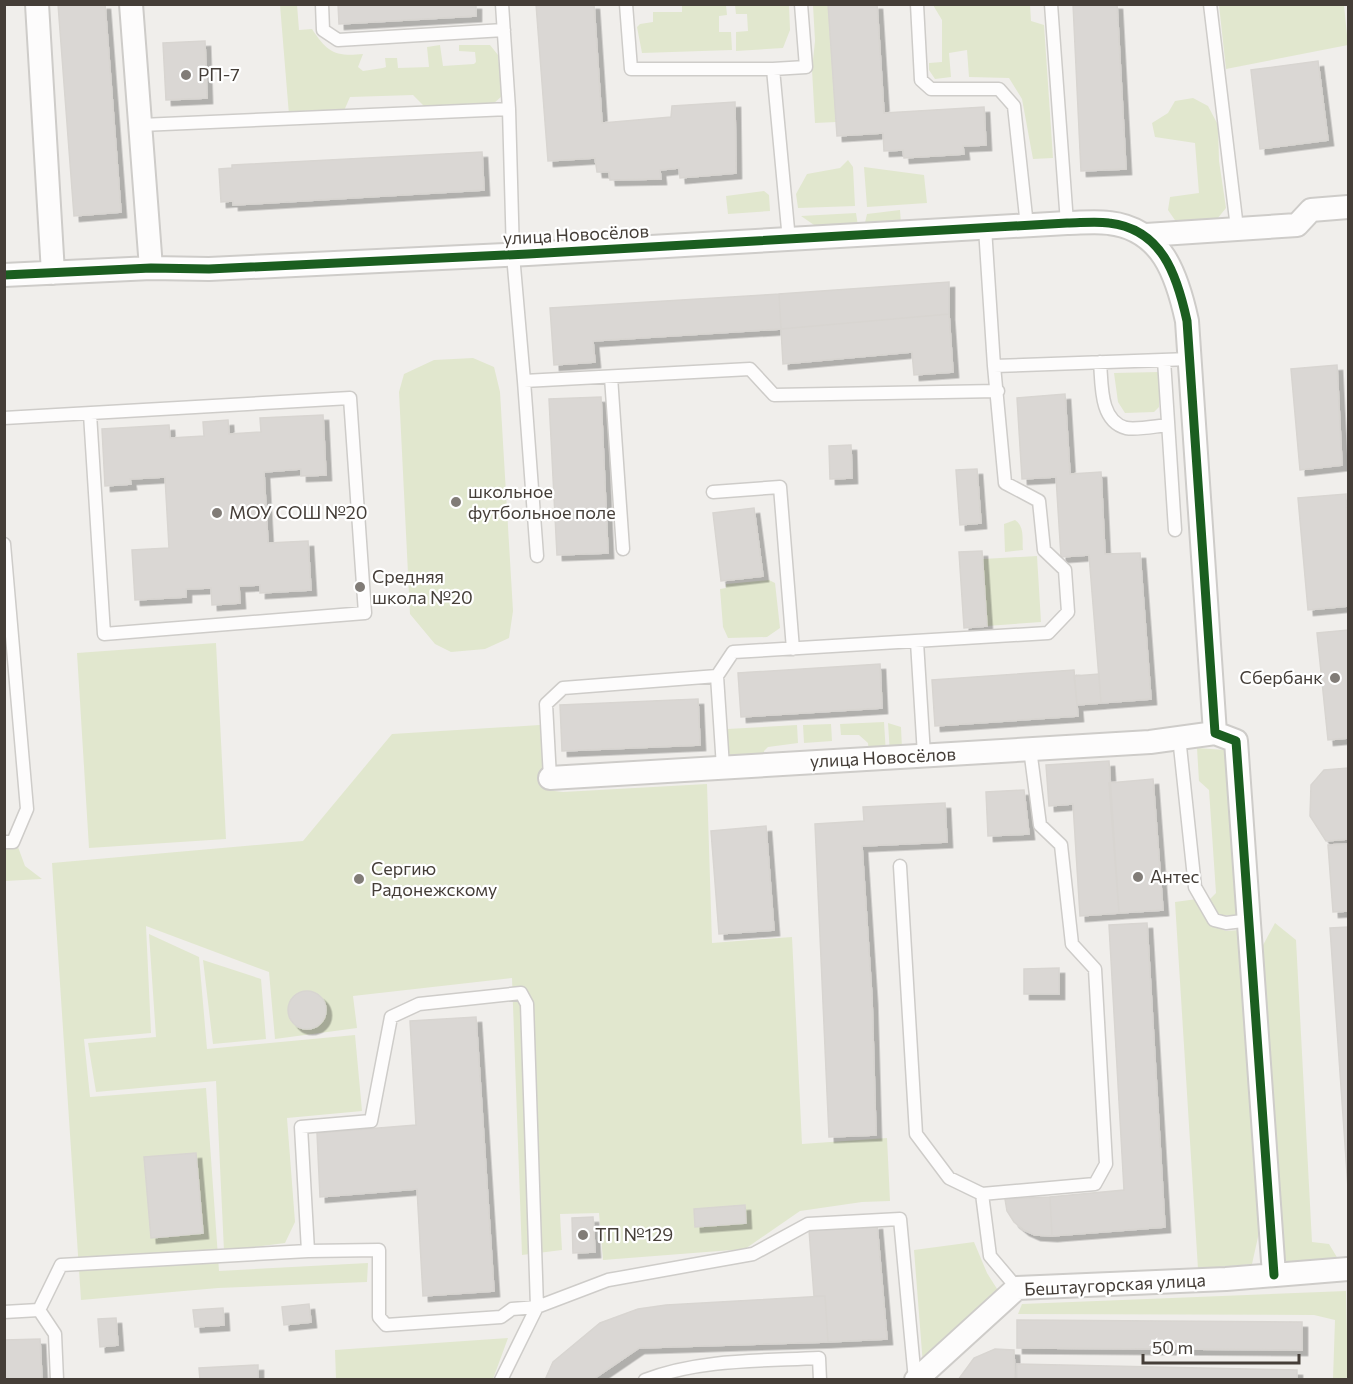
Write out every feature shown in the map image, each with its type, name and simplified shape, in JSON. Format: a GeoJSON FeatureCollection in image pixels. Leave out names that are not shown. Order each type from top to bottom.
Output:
{"type":"FeatureCollection","features":[{"type":"Feature","properties":{"kind":"street"},"geometry":{"type":"LineString","coordinates":[[37,4],[53,273]]}},
{"type":"Feature","properties":{"kind":"street"},"geometry":{"type":"LineString","coordinates":[[132,4],[151,268]]}},
{"type":"Feature","properties":{"kind":"street"},"geometry":{"type":"LineString","coordinates":[[1146,235],[1297,225],[1311,210],[1348,207]]}},
{"type":"Feature","properties":{"kind":"street","name":"улица Новосёлов"},"geometry":{"type":"LineString","coordinates":[[4,275],[151,268],[209,269],[513,255],[1066,223],[1108,222],[1126,226],[1146,235]]}},
{"type":"Feature","properties":{"kind":"street"},"geometry":{"type":"LineString","coordinates":[[1146,235],[1166,258],[1176,281],[1187,321],[1215,732],[1236,741],[1251,920],[1274,1275]]}},
{"type":"Feature","properties":{"kind":"street","name":"улица Новосёлов"},"geometry":{"type":"LineString","coordinates":[[550,778],[1030,749],[1215,732]]}},
{"type":"Feature","properties":{"kind":"street","name":"Бештаугорская улица"},"geometry":{"type":"LineString","coordinates":[[916,1380],[1017,1288],[1348,1269]]}},
{"type":"Feature","properties":{"kind":"lane"},"geometry":{"type":"LineString","coordinates":[[322,4],[323,30],[338,40],[504,30]]}},
{"type":"Feature","properties":{"kind":"lane"},"geometry":{"type":"LineString","coordinates":[[502,4],[509,109],[513,255],[537,556]]}},
{"type":"Feature","properties":{"kind":"lane"},"geometry":{"type":"LineString","coordinates":[[626,4],[631,69],[773,69],[806,66],[801,4]]}},
{"type":"Feature","properties":{"kind":"lane"},"geometry":{"type":"LineString","coordinates":[[917,4],[921,80],[931,89],[999,89],[1014,106],[1027,226]]}},
{"type":"Feature","properties":{"kind":"lane"},"geometry":{"type":"LineString","coordinates":[[1051,4],[1066,223]]}},
{"type":"Feature","properties":{"kind":"lane"},"geometry":{"type":"LineString","coordinates":[[1210,4],[1237,228]]}},
{"type":"Feature","properties":{"kind":"lane"},"geometry":{"type":"LineString","coordinates":[[773,69],[789,240]]}},
{"type":"Feature","properties":{"kind":"lane"},"geometry":{"type":"LineString","coordinates":[[141,125],[509,109]]}},
{"type":"Feature","properties":{"kind":"lane"},"geometry":{"type":"LineString","coordinates":[[723,767],[717,676],[733,652],[1048,633],[1068,612],[1065,570],[1044,550],[1039,501],[1005,483],[994,366],[985,228]]}},
{"type":"Feature","properties":{"kind":"lane"},"geometry":{"type":"LineString","coordinates":[[994,366],[1190,359]]}},
{"type":"Feature","properties":{"kind":"lane"},"geometry":{"type":"LineString","coordinates":[[1164,360],[1175,530]]}},
{"type":"Feature","properties":{"kind":"lane"},"geometry":{"type":"LineString","coordinates":[[1100,362],[1104,407],[1111,419],[1126,428],[1168,425]]}},
{"type":"Feature","properties":{"kind":"lane"},"geometry":{"type":"LineString","coordinates":[[524,381],[750,369],[774,395],[998,391]]}},
{"type":"Feature","properties":{"kind":"lane"},"geometry":{"type":"LineString","coordinates":[[611,376],[623,549]]}},
{"type":"Feature","properties":{"kind":"lane"},"geometry":{"type":"LineString","coordinates":[[4,418],[350,398],[365,613],[104,634],[90,414]]}},
{"type":"Feature","properties":{"kind":"lane"},"geometry":{"type":"LineString","coordinates":[[713,492],[780,487],[793,649]]}},
{"type":"Feature","properties":{"kind":"lane"},"geometry":{"type":"LineString","coordinates":[[4,544],[27,809],[13,842],[4,842]]}},
{"type":"Feature","properties":{"kind":"lane"},"geometry":{"type":"LineString","coordinates":[[917,642],[924,755]]}},
{"type":"Feature","properties":{"kind":"lane"},"geometry":{"type":"LineString","coordinates":[[550,778],[546,704],[563,688],[717,676]]}},
{"type":"Feature","properties":{"kind":"lane"},"geometry":{"type":"LineString","coordinates":[[1179,737],[1195,887],[1214,920],[1226,923],[1251,920]]}},
{"type":"Feature","properties":{"kind":"lane"},"geometry":{"type":"LineString","coordinates":[[900,866],[916,1134],[949,1178],[982,1194],[1095,1184],[1106,1164],[1095,969],[1072,944],[1061,845],[1040,825],[1030,749]]}},
{"type":"Feature","properties":{"kind":"lane"},"geometry":{"type":"LineString","coordinates":[[308,1251],[301,1127],[371,1121],[391,1017],[419,1004],[520,993],[527,1004],[537,1307],[501,1380]]}},
{"type":"Feature","properties":{"kind":"lane"},"geometry":{"type":"LineString","coordinates":[[982,1194],[990,1256],[1017,1288]]}},
{"type":"Feature","properties":{"kind":"lane"},"geometry":{"type":"LineString","coordinates":[[39,1310],[61,1265],[308,1251],[379,1250],[379,1317],[386,1325],[501,1317],[512,1309],[537,1307],[608,1280],[753,1254],[808,1224],[900,1219],[916,1380]]}},
{"type":"Feature","properties":{"kind":"lane"},"geometry":{"type":"LineString","coordinates":[[4,1312],[39,1310]]}},
{"type":"Feature","properties":{"kind":"lane"},"geometry":{"type":"LineString","coordinates":[[39,1310],[55,1334],[57,1380]]}},
{"type":"Feature","properties":{"kind":"lane"},"geometry":{"type":"LineString","coordinates":[[645,1380],[663,1372],[705,1365],[819,1358],[820,1380]]}},
{"type":"Feature","properties":{"kind":"green space"},"geometry":{"type":"Polygon","coordinates":[[[280,5],[297,5],[299,30],[312,29],[327,48],[345,55],[363,54],[358,67],[363,71],[386,67],[385,58],[397,58],[398,68],[429,67],[427,47],[440,45],[443,66],[474,64],[476,62],[475,52],[459,51],[459,45],[490,45],[498,55],[502,96],[493,104],[427,109],[413,95],[350,97],[343,113],[289,115],[280,5]]]}},
{"type":"Feature","properties":{"kind":"green space"},"geometry":{"type":"Polygon","coordinates":[[[682,5],[726,5],[727,15],[719,16],[719,32],[731,32],[732,50],[642,53],[637,27],[640,24],[653,22],[653,12],[682,12],[682,5]]]}},
{"type":"Feature","properties":{"kind":"green space"},"geometry":{"type":"Polygon","coordinates":[[[735,5],[789,5],[790,30],[783,48],[736,51],[736,32],[748,31],[747,14],[736,14],[735,5]]]}},
{"type":"Feature","properties":{"kind":"green space"},"geometry":{"type":"Polygon","coordinates":[[[813,5],[828,5],[836,122],[815,123],[812,70],[815,41],[813,5]]]}},
{"type":"Feature","properties":{"kind":"green space"},"geometry":{"type":"Polygon","coordinates":[[[933,5],[1030,5],[1031,21],[1044,25],[1053,158],[1033,159],[1022,99],[1009,78],[969,77],[967,50],[949,53],[951,77],[935,79],[929,70],[929,63],[942,62],[942,20],[933,5]]]}},
{"type":"Feature","properties":{"kind":"green space"},"geometry":{"type":"Polygon","coordinates":[[[1219,5],[1344,5],[1348,45],[1226,69],[1219,5]]]}},
{"type":"Feature","properties":{"kind":"green space"},"geometry":{"type":"Polygon","coordinates":[[[1193,98],[1208,106],[1218,125],[1219,161],[1226,208],[1213,224],[1179,226],[1168,210],[1170,197],[1199,193],[1195,143],[1155,137],[1152,123],[1168,113],[1175,101],[1193,98]]]}},
{"type":"Feature","properties":{"kind":"green space"},"geometry":{"type":"Polygon","coordinates":[[[848,160],[853,167],[855,206],[798,208],[796,194],[807,174],[840,168],[848,160]]]}},
{"type":"Feature","properties":{"kind":"green space"},"geometry":{"type":"Polygon","coordinates":[[[864,167],[924,175],[927,203],[867,207],[864,167]]]}},
{"type":"Feature","properties":{"kind":"green space"},"geometry":{"type":"Polygon","coordinates":[[[764,191],[769,195],[770,211],[728,214],[726,196],[764,191]]]}},
{"type":"Feature","properties":{"kind":"green space"},"geometry":{"type":"Polygon","coordinates":[[[900,210],[901,224],[864,227],[867,214],[900,210]]]}},
{"type":"Feature","properties":{"kind":"green space"},"geometry":{"type":"Polygon","coordinates":[[[856,213],[858,226],[817,227],[801,216],[856,213]]]}},
{"type":"Feature","properties":{"kind":"green space","name":"школьное футбольное поле"},"geometry":{"type":"Polygon","coordinates":[[[473,358],[494,367],[500,392],[513,611],[509,638],[485,649],[451,652],[435,644],[410,614],[399,392],[404,374],[434,360],[473,358]]]}},
{"type":"Feature","properties":{"kind":"green space"},"geometry":{"type":"Polygon","coordinates":[[[1159,372],[1159,407],[1154,412],[1125,413],[1118,402],[1114,373],[1159,372]]]}},
{"type":"Feature","properties":{"kind":"green space"},"geometry":{"type":"Polygon","coordinates":[[[1015,520],[1022,529],[1023,550],[1005,552],[1004,524],[1015,520]]]}},
{"type":"Feature","properties":{"kind":"green space"},"geometry":{"type":"Polygon","coordinates":[[[1037,556],[1041,622],[987,626],[983,559],[1037,556]]]}},
{"type":"Feature","properties":{"kind":"green space"},"geometry":{"type":"Polygon","coordinates":[[[769,580],[775,583],[780,628],[767,637],[728,638],[723,627],[720,589],[726,588],[726,584],[769,580]]]}},
{"type":"Feature","properties":{"kind":"green space"},"geometry":{"type":"Polygon","coordinates":[[[216,643],[226,839],[89,848],[77,653],[216,643]]]}},
{"type":"Feature","properties":{"kind":"green space"},"geometry":{"type":"Polygon","coordinates":[[[884,722],[886,754],[869,755],[868,743],[859,735],[841,735],[840,724],[884,722]]]}},
{"type":"Feature","properties":{"kind":"green space"},"geometry":{"type":"Polygon","coordinates":[[[888,723],[901,727],[902,749],[890,754],[888,723]]]}},
{"type":"Feature","properties":{"kind":"green space"},"geometry":{"type":"Polygon","coordinates":[[[831,724],[832,741],[804,743],[803,725],[831,724]]]}},
{"type":"Feature","properties":{"kind":"green space"},"geometry":{"type":"Polygon","coordinates":[[[540,725],[546,790],[563,792],[707,784],[712,943],[792,937],[802,1144],[887,1138],[890,1201],[862,1202],[800,1211],[745,1249],[603,1260],[599,1213],[560,1214],[562,1250],[522,1255],[512,978],[353,996],[357,1028],[275,1039],[269,972],[146,926],[151,1033],[84,1039],[90,1097],[206,1088],[219,1271],[368,1263],[367,1282],[218,1288],[81,1300],[52,863],[303,841],[392,734],[540,725]]]}},
{"type":"Feature","properties":{"kind":"green space"},"geometry":{"type":"Polygon","coordinates":[[[797,725],[798,743],[768,747],[764,751],[765,759],[734,760],[729,753],[727,729],[797,725]]]}},
{"type":"Feature","properties":{"kind":"green space"},"geometry":{"type":"Polygon","coordinates":[[[1197,748],[1225,750],[1236,915],[1216,915],[1207,902],[1216,893],[1209,790],[1199,781],[1197,748]]]}},
{"type":"Feature","properties":{"kind":"green space"},"geometry":{"type":"Polygon","coordinates":[[[18,847],[25,866],[42,879],[5,881],[5,848],[18,847]]]}},
{"type":"Feature","properties":{"kind":"green space"},"geometry":{"type":"Polygon","coordinates":[[[1197,899],[1210,925],[1226,931],[1240,930],[1260,1228],[1252,1264],[1198,1269],[1175,902],[1197,899]]]}},
{"type":"Feature","properties":{"kind":"green space"},"geometry":{"type":"Polygon","coordinates":[[[1275,923],[1296,940],[1312,1242],[1329,1244],[1338,1259],[1296,1266],[1281,1262],[1262,947],[1275,923]]]}},
{"type":"Feature","properties":{"kind":"green space"},"geometry":{"type":"Polygon","coordinates":[[[149,934],[199,957],[207,1049],[355,1035],[362,1111],[287,1118],[295,1222],[285,1243],[224,1251],[216,1081],[96,1092],[88,1043],[156,1037],[149,934]]]}},
{"type":"Feature","properties":{"kind":"green space"},"geometry":{"type":"Polygon","coordinates":[[[203,960],[261,979],[266,1039],[213,1044],[203,960]]]}},
{"type":"Feature","properties":{"kind":"green space"},"geometry":{"type":"Polygon","coordinates":[[[974,1242],[987,1273],[999,1292],[923,1365],[914,1250],[974,1242]]]}},
{"type":"Feature","properties":{"kind":"green space"},"geometry":{"type":"Polygon","coordinates":[[[1346,1291],[1348,1379],[1333,1379],[1335,1320],[1314,1315],[1018,1314],[1022,1304],[1346,1291]]]}},
{"type":"Feature","properties":{"kind":"green space"},"geometry":{"type":"Polygon","coordinates":[[[508,1338],[493,1379],[336,1379],[335,1350],[508,1338]]]}},
{"type":"Feature","properties":{"kind":"building"},"geometry":{"type":"Polygon","coordinates":[[[58,4],[105,4],[121,212],[74,216],[58,4]]]}},
{"type":"Feature","properties":{"kind":"building"},"geometry":{"type":"Polygon","coordinates":[[[338,4],[476,4],[476,16],[339,24],[338,4]]]}},
{"type":"Feature","properties":{"kind":"building"},"geometry":{"type":"Polygon","coordinates":[[[536,4],[594,4],[602,123],[671,117],[672,106],[735,102],[736,173],[680,178],[679,168],[660,170],[661,179],[610,180],[609,172],[597,172],[595,158],[548,161],[536,4]]]}},
{"type":"Feature","properties":{"kind":"building"},"geometry":{"type":"Polygon","coordinates":[[[828,4],[877,4],[884,113],[984,107],[986,145],[963,146],[964,154],[904,158],[903,150],[884,151],[883,133],[837,136],[828,4]]]}},
{"type":"Feature","properties":{"kind":"building"},"geometry":{"type":"Polygon","coordinates":[[[1073,4],[1117,4],[1126,169],[1081,171],[1073,4]]]}},
{"type":"Feature","properties":{"kind":"building","name":"РП-7"},"geometry":{"type":"Polygon","coordinates":[[[205,41],[207,98],[166,100],[163,43],[205,41]]]}},
{"type":"Feature","properties":{"kind":"building"},"geometry":{"type":"Polygon","coordinates":[[[1318,61],[1328,140],[1260,149],[1251,70],[1318,61]]]}},
{"type":"Feature","properties":{"kind":"building"},"geometry":{"type":"Polygon","coordinates":[[[482,152],[484,190],[233,205],[233,201],[221,202],[219,169],[232,168],[232,165],[482,152]]]}},
{"type":"Feature","properties":{"kind":"building"},"geometry":{"type":"Polygon","coordinates":[[[949,282],[949,314],[781,329],[779,294],[949,282]]]}},
{"type":"Feature","properties":{"kind":"building"},"geometry":{"type":"Polygon","coordinates":[[[779,294],[781,329],[593,341],[595,362],[554,365],[550,308],[779,294]]]}},
{"type":"Feature","properties":{"kind":"building"},"geometry":{"type":"Polygon","coordinates":[[[949,314],[953,372],[914,375],[912,352],[783,364],[781,329],[949,314]]]}},
{"type":"Feature","properties":{"kind":"building"},"geometry":{"type":"Polygon","coordinates":[[[1337,365],[1342,465],[1300,470],[1291,369],[1337,365]]]}},
{"type":"Feature","properties":{"kind":"building"},"geometry":{"type":"Polygon","coordinates":[[[1065,394],[1070,474],[1101,472],[1105,554],[1140,553],[1151,699],[1101,703],[1089,555],[1061,557],[1056,477],[1022,479],[1017,398],[1065,394]]]}},
{"type":"Feature","properties":{"kind":"building"},"geometry":{"type":"Polygon","coordinates":[[[601,397],[608,553],[557,555],[549,399],[601,397]]]}},
{"type":"Feature","properties":{"kind":"building","name":"МОУ СОШ №20"},"geometry":{"type":"Polygon","coordinates":[[[323,415],[326,475],[301,476],[301,469],[264,472],[268,543],[308,541],[311,590],[260,593],[260,585],[239,586],[240,603],[212,605],[211,588],[186,589],[186,597],[135,600],[132,550],[169,548],[165,477],[130,479],[131,484],[105,486],[102,429],[169,425],[170,438],[204,436],[203,422],[228,420],[229,434],[261,432],[260,418],[323,415]]]}},
{"type":"Feature","properties":{"kind":"building"},"geometry":{"type":"Polygon","coordinates":[[[851,445],[852,478],[830,479],[829,446],[851,445]]]}},
{"type":"Feature","properties":{"kind":"building"},"geometry":{"type":"Polygon","coordinates":[[[977,469],[981,523],[960,525],[956,470],[977,469]]]}},
{"type":"Feature","properties":{"kind":"building"},"geometry":{"type":"Polygon","coordinates":[[[1346,494],[1348,606],[1308,610],[1298,498],[1346,494]]]}},
{"type":"Feature","properties":{"kind":"building"},"geometry":{"type":"Polygon","coordinates":[[[754,508],[763,576],[721,581],[713,513],[754,508]]]}},
{"type":"Feature","properties":{"kind":"building"},"geometry":{"type":"Polygon","coordinates":[[[982,551],[987,626],[964,628],[959,552],[982,551]]]}},
{"type":"Feature","properties":{"kind":"building","name":"Сбербанк"},"geometry":{"type":"Polygon","coordinates":[[[1348,630],[1348,738],[1328,740],[1317,633],[1348,630]]]}},
{"type":"Feature","properties":{"kind":"building"},"geometry":{"type":"Polygon","coordinates":[[[880,664],[882,708],[741,717],[738,673],[880,664]]]}},
{"type":"Feature","properties":{"kind":"building"},"geometry":{"type":"Polygon","coordinates":[[[1074,670],[1078,716],[935,726],[932,680],[1074,670]]]}},
{"type":"Feature","properties":{"kind":"building"},"geometry":{"type":"Polygon","coordinates":[[[1099,674],[1101,703],[1077,705],[1074,676],[1099,674]]]}},
{"type":"Feature","properties":{"kind":"building"},"geometry":{"type":"Polygon","coordinates":[[[698,699],[700,745],[562,751],[560,705],[698,699]]]}},
{"type":"Feature","properties":{"kind":"building"},"geometry":{"type":"Polygon","coordinates":[[[1109,761],[1119,913],[1080,916],[1073,804],[1049,806],[1046,765],[1109,761]]]}},
{"type":"Feature","properties":{"kind":"building"},"geometry":{"type":"Polygon","coordinates":[[[1348,768],[1348,839],[1326,841],[1310,816],[1311,785],[1324,770],[1348,768]]]}},
{"type":"Feature","properties":{"kind":"building","name":"Антес"},"geometry":{"type":"Polygon","coordinates":[[[1153,779],[1163,910],[1119,913],[1109,783],[1153,779]]]}},
{"type":"Feature","properties":{"kind":"building"},"geometry":{"type":"Polygon","coordinates":[[[1024,790],[1029,834],[988,836],[986,792],[1024,790]]]}},
{"type":"Feature","properties":{"kind":"building"},"geometry":{"type":"Polygon","coordinates":[[[945,803],[947,842],[862,846],[872,998],[876,1135],[829,1137],[815,824],[864,821],[863,807],[945,803]]]}},
{"type":"Feature","properties":{"kind":"building"},"geometry":{"type":"Polygon","coordinates":[[[766,826],[774,930],[719,934],[711,831],[766,826]]]}},
{"type":"Feature","properties":{"kind":"building"},"geometry":{"type":"Polygon","coordinates":[[[1348,844],[1348,911],[1333,912],[1328,845],[1348,844]]]}},
{"type":"Feature","properties":{"kind":"building"},"geometry":{"type":"Polygon","coordinates":[[[1147,923],[1165,1227],[1052,1236],[1050,1197],[1124,1190],[1109,925],[1147,923]]]}},
{"type":"Feature","properties":{"kind":"building"},"geometry":{"type":"Polygon","coordinates":[[[1348,927],[1348,1188],[1330,928],[1348,927]]]}},
{"type":"Feature","properties":{"kind":"building"},"geometry":{"type":"Polygon","coordinates":[[[1059,968],[1059,994],[1024,994],[1024,969],[1059,968]]]}},
{"type":"Feature","properties":{"kind":"building"},"geometry":{"type":"Polygon","coordinates":[[[307,991],[314,992],[320,997],[325,1003],[325,1017],[320,1023],[314,1028],[307,1029],[300,1028],[294,1023],[289,1017],[288,1010],[289,1003],[294,997],[300,992],[307,991]]]}},
{"type":"Feature","properties":{"kind":"building"},"geometry":{"type":"Polygon","coordinates":[[[476,1017],[494,1291],[423,1296],[417,1189],[320,1197],[317,1133],[416,1125],[410,1021],[476,1017]]]}},
{"type":"Feature","properties":{"kind":"building"},"geometry":{"type":"Polygon","coordinates":[[[196,1153],[203,1233],[151,1238],[144,1157],[196,1153]]]}},
{"type":"Feature","properties":{"kind":"building"},"geometry":{"type":"Polygon","coordinates":[[[1050,1197],[1052,1236],[1035,1235],[1024,1230],[1014,1222],[1007,1211],[1005,1199],[1050,1197]]]}},
{"type":"Feature","properties":{"kind":"building"},"geometry":{"type":"Polygon","coordinates":[[[745,1205],[746,1223],[695,1227],[694,1209],[745,1205]]]}},
{"type":"Feature","properties":{"kind":"building","name":"ТП №129"},"geometry":{"type":"Polygon","coordinates":[[[593,1217],[595,1252],[573,1253],[572,1218],[593,1217]]]}},
{"type":"Feature","properties":{"kind":"building"},"geometry":{"type":"Polygon","coordinates":[[[877,1224],[887,1339],[828,1342],[825,1296],[814,1296],[809,1230],[877,1224]]]}},
{"type":"Feature","properties":{"kind":"building"},"geometry":{"type":"Polygon","coordinates":[[[825,1296],[828,1342],[639,1348],[592,1380],[545,1380],[553,1362],[600,1323],[638,1309],[666,1305],[825,1296]]]}},
{"type":"Feature","properties":{"kind":"building"},"geometry":{"type":"Polygon","coordinates":[[[309,1304],[311,1322],[284,1325],[282,1307],[309,1304]]]}},
{"type":"Feature","properties":{"kind":"building"},"geometry":{"type":"Polygon","coordinates":[[[223,1308],[224,1325],[195,1327],[193,1310],[223,1308]]]}},
{"type":"Feature","properties":{"kind":"building"},"geometry":{"type":"Polygon","coordinates":[[[116,1318],[118,1345],[100,1347],[98,1319],[116,1318]]]}},
{"type":"Feature","properties":{"kind":"building"},"geometry":{"type":"Polygon","coordinates":[[[1017,1320],[1302,1322],[1302,1350],[1017,1348],[1017,1320]]]}},
{"type":"Feature","properties":{"kind":"building"},"geometry":{"type":"Polygon","coordinates":[[[40,1339],[42,1380],[4,1380],[4,1340],[40,1339]]]}},
{"type":"Feature","properties":{"kind":"building"},"geometry":{"type":"Polygon","coordinates":[[[995,1349],[1014,1350],[1015,1380],[958,1380],[974,1358],[995,1349]]]}},
{"type":"Feature","properties":{"kind":"building"},"geometry":{"type":"Polygon","coordinates":[[[1017,1364],[1297,1370],[1297,1380],[1017,1380],[1017,1364]]]}},
{"type":"Feature","properties":{"kind":"building"},"geometry":{"type":"Polygon","coordinates":[[[258,1365],[258,1380],[200,1380],[199,1368],[258,1365]]]}},
{"type":"Feature","properties":{"kind":"cycle path"},"geometry":{"type":"LineString","coordinates":[[4,275],[151,268],[209,269],[528,254],[1088,222],[1109,223],[1127,227],[1142,234],[1164,257],[1172,271],[1187,321],[1215,733],[1236,741],[1274,1275]]}},
{"type":"Feature","properties":{"kind":"place","name":"РП-7"},"geometry":{"type":"Point","coordinates":[186,75]}},
{"type":"Feature","properties":{"kind":"place","name":"школьное футбольное поле"},"geometry":{"type":"Point","coordinates":[456,502]}},
{"type":"Feature","properties":{"kind":"place","name":"МОУ СОШ №20"},"geometry":{"type":"Point","coordinates":[217,513]}},
{"type":"Feature","properties":{"kind":"place","name":"Средняя школа №20"},"geometry":{"type":"Point","coordinates":[360,587]}},
{"type":"Feature","properties":{"kind":"place","name":"Сбербанк"},"geometry":{"type":"Point","coordinates":[1335,678]}},
{"type":"Feature","properties":{"kind":"place","name":"Антес"},"geometry":{"type":"Point","coordinates":[1138,877]}},
{"type":"Feature","properties":{"kind":"place","name":"Сергию Радонежскому"},"geometry":{"type":"Point","coordinates":[359,879]}},
{"type":"Feature","properties":{"kind":"place","name":"ТП №129"},"geometry":{"type":"Point","coordinates":[583,1235]}}]}
